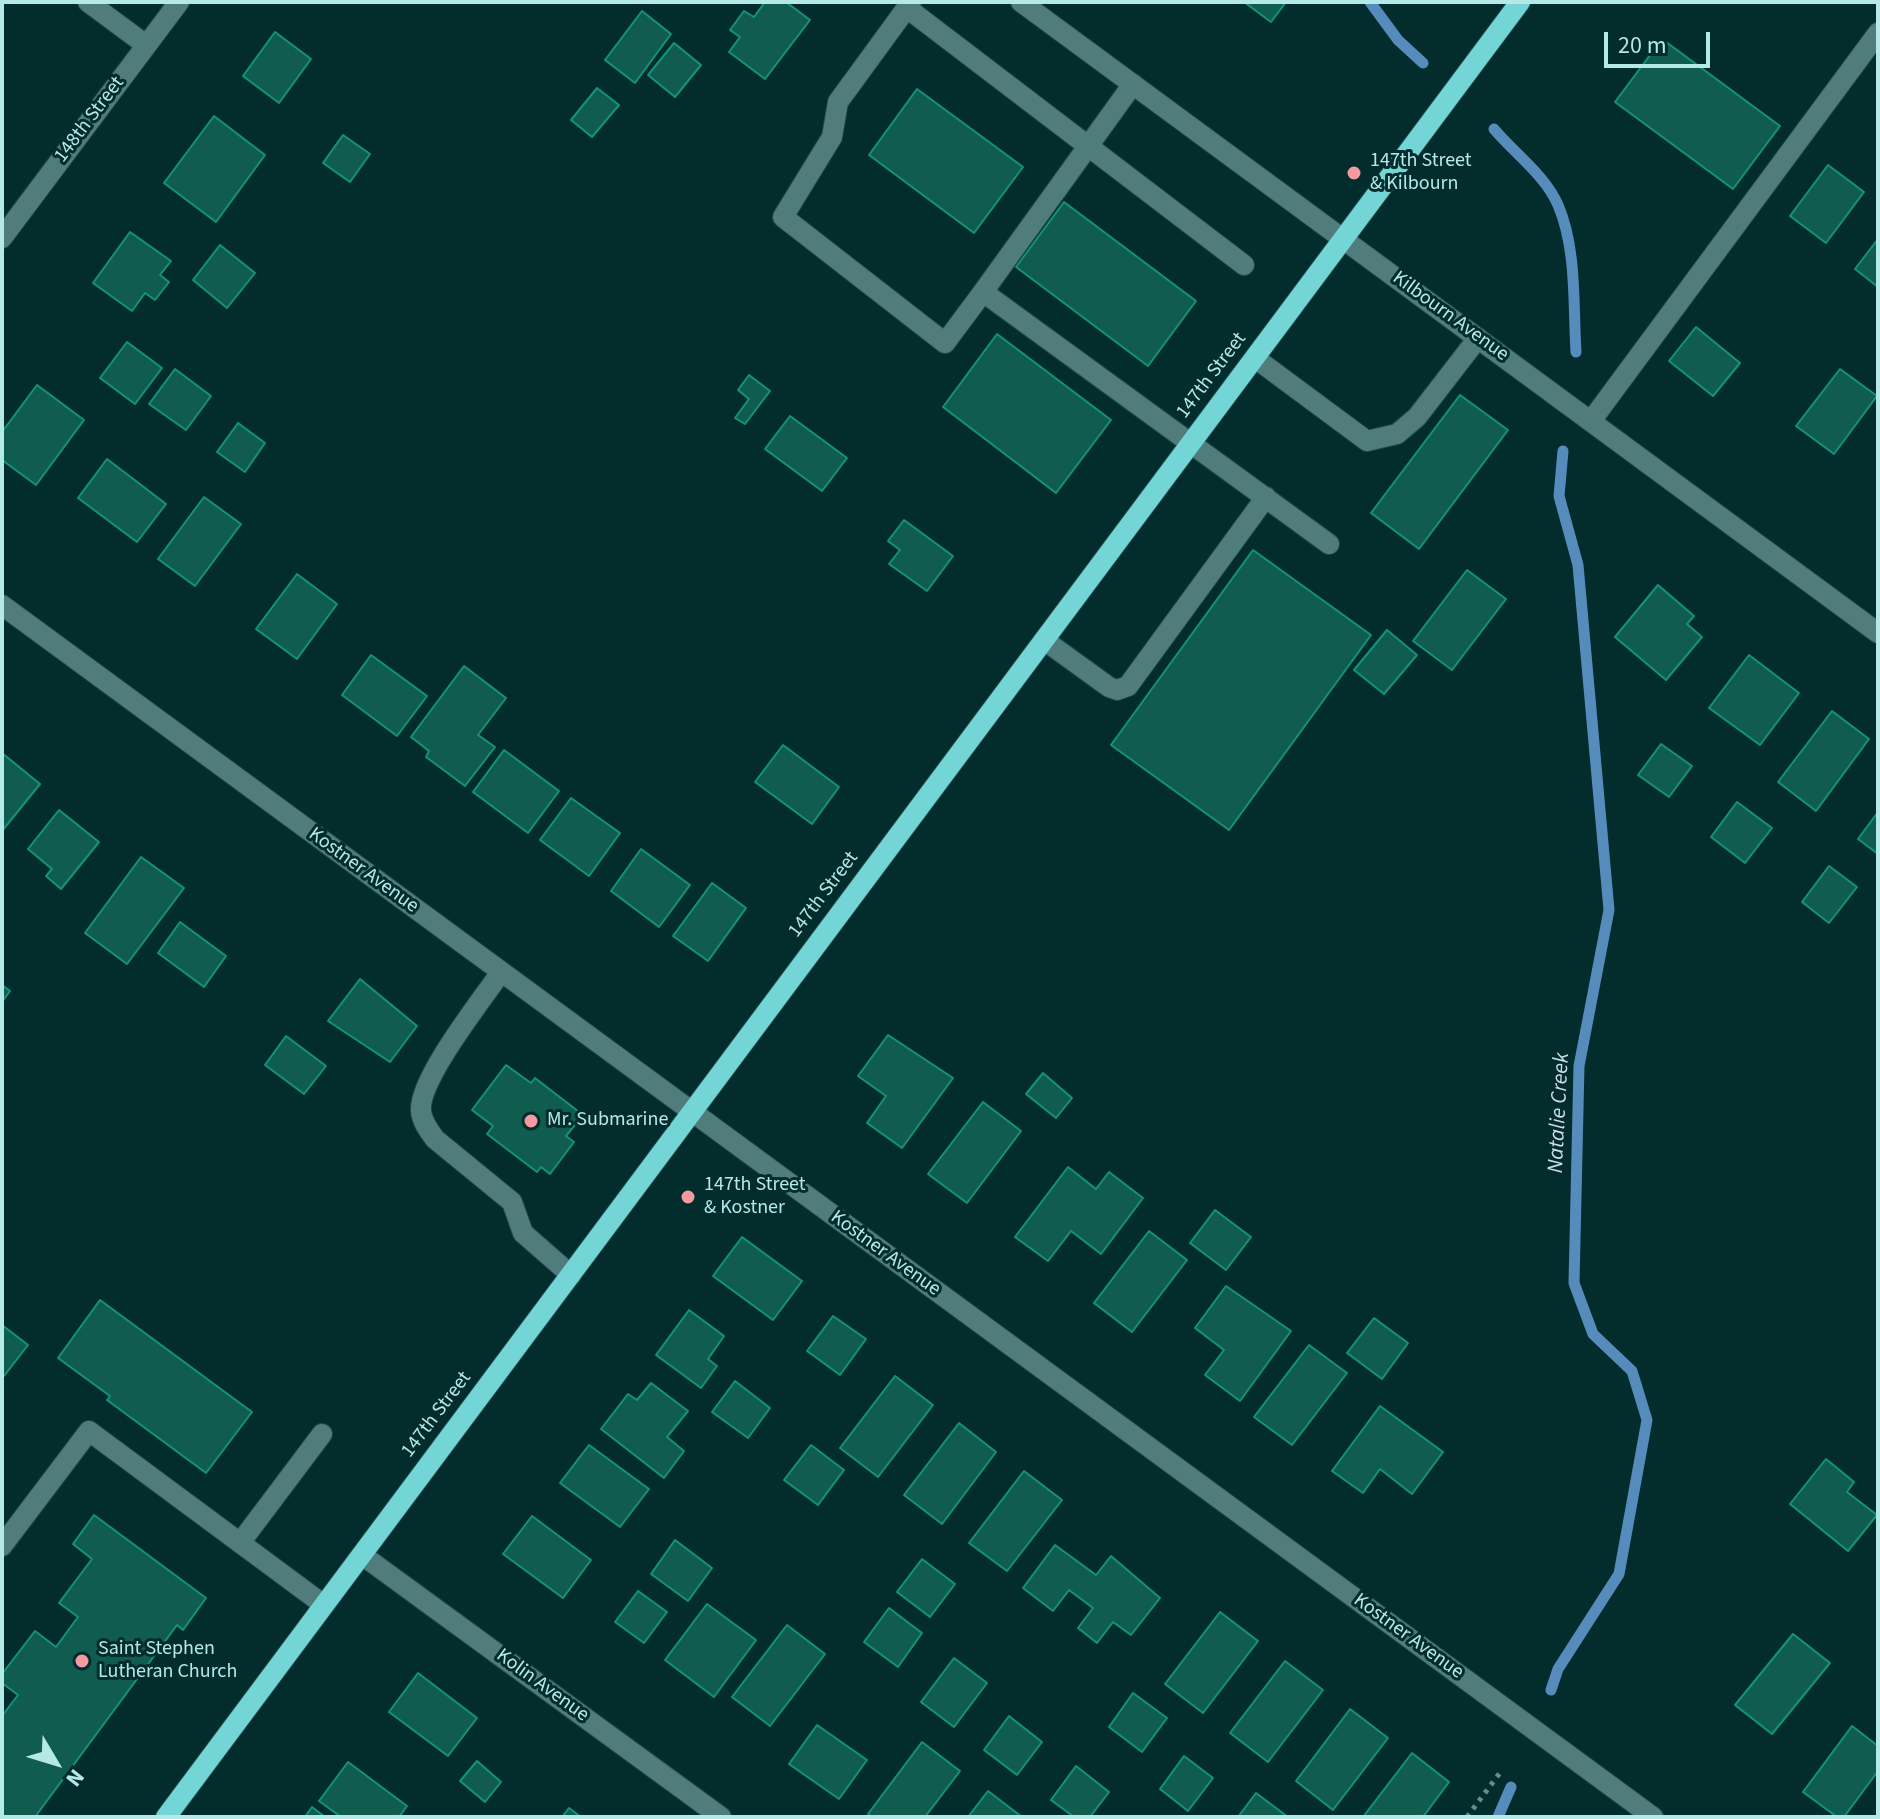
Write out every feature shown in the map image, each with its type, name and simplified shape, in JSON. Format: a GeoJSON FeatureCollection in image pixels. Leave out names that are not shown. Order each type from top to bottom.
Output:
{"type":"FeatureCollection","features":[{"type":"Feature","properties":{"kind":"main road","name":"147th Street"},"geometry":{"type":"LineString","coordinates":[[166,1817],[1520,2]]}},
{"type":"Feature","properties":{"kind":"street"},"geometry":{"type":"LineString","coordinates":[[88,2],[146,45]]}},
{"type":"Feature","properties":{"kind":"street","name":"148th Street"},"geometry":{"type":"LineString","coordinates":[[2,238],[179,2]]}},
{"type":"Feature","properties":{"kind":"street","name":"Kilbourn Avenue"},"geometry":{"type":"LineString","coordinates":[[1021,2],[1878,633]]}},
{"type":"Feature","properties":{"kind":"street"},"geometry":{"type":"LineString","coordinates":[[1133,84],[1089,146],[945,343],[783,217],[832,137],[838,102],[909,5],[1089,146],[1244,265]]}},
{"type":"Feature","properties":{"kind":"street"},"geometry":{"type":"LineString","coordinates":[[1591,421],[1878,33]]}},
{"type":"Feature","properties":{"kind":"street"},"geometry":{"type":"LineString","coordinates":[[983,292],[1329,544]]}},
{"type":"Feature","properties":{"kind":"street"},"geometry":{"type":"LineString","coordinates":[[1255,358],[1367,441],[1397,434],[1417,417],[1478,338]]}},
{"type":"Feature","properties":{"kind":"street"},"geometry":{"type":"LineString","coordinates":[[1044,640],[1109,687],[1117,690],[1128,686],[1266,497]]}},
{"type":"Feature","properties":{"kind":"street","name":"Kostner Avenue"},"geometry":{"type":"LineString","coordinates":[[2,605],[1653,1817]]}},
{"type":"Feature","properties":{"kind":"street"},"geometry":{"type":"LineString","coordinates":[[501,972],[446,1050],[420,1109],[425,1126],[435,1139],[512,1202],[523,1233],[571,1275]]}},
{"type":"Feature","properties":{"kind":"street"},"geometry":{"type":"LineString","coordinates":[[2,1546],[89,1431],[324,1605]]}},
{"type":"Feature","properties":{"kind":"street"},"geometry":{"type":"LineString","coordinates":[[240,1543],[322,1434]]}},
{"type":"Feature","properties":{"kind":"street","name":"Kolin Avenue"},"geometry":{"type":"LineString","coordinates":[[362,1555],[721,1817]]}},
{"type":"Feature","properties":{"kind":"path"},"geometry":{"type":"LineString","coordinates":[[1467,1817],[1502,1770]]}},
{"type":"Feature","properties":{"kind":"building"},"geometry":{"type":"Polygon","coordinates":[[[765,2],[786,2],[810,20],[765,79],[729,52],[740,37],[730,30],[744,11],[754,17],[765,2]]]}},
{"type":"Feature","properties":{"kind":"building"},"geometry":{"type":"Polygon","coordinates":[[[1244,2],[1286,2],[1271,22],[1244,2]]]}},
{"type":"Feature","properties":{"kind":"building"},"geometry":{"type":"Polygon","coordinates":[[[642,11],[671,34],[635,83],[605,60],[642,11]]]}},
{"type":"Feature","properties":{"kind":"building"},"geometry":{"type":"Polygon","coordinates":[[[275,32],[311,59],[279,103],[243,76],[275,32]]]}},
{"type":"Feature","properties":{"kind":"building"},"geometry":{"type":"Polygon","coordinates":[[[1662,39],[1780,126],[1733,189],[1615,102],[1662,39]]]}},
{"type":"Feature","properties":{"kind":"building"},"geometry":{"type":"Polygon","coordinates":[[[674,43],[701,65],[675,97],[648,75],[674,43]]]}},
{"type":"Feature","properties":{"kind":"building"},"geometry":{"type":"Polygon","coordinates":[[[597,88],[619,105],[592,137],[571,120],[597,88]]]}},
{"type":"Feature","properties":{"kind":"building"},"geometry":{"type":"Polygon","coordinates":[[[917,89],[1023,167],[974,233],[869,155],[917,89]]]}},
{"type":"Feature","properties":{"kind":"building"},"geometry":{"type":"Polygon","coordinates":[[[214,116],[265,155],[216,222],[164,183],[214,116]]]}},
{"type":"Feature","properties":{"kind":"building"},"geometry":{"type":"Polygon","coordinates":[[[343,135],[370,154],[350,182],[323,163],[343,135]]]}},
{"type":"Feature","properties":{"kind":"building"},"geometry":{"type":"Polygon","coordinates":[[[1828,165],[1864,192],[1826,243],[1790,216],[1828,165]]]}},
{"type":"Feature","properties":{"kind":"building"},"geometry":{"type":"Polygon","coordinates":[[[1064,202],[1196,301],[1148,366],[1016,267],[1064,202]]]}},
{"type":"Feature","properties":{"kind":"building"},"geometry":{"type":"Polygon","coordinates":[[[130,232],[171,261],[160,275],[169,282],[155,300],[145,293],[132,311],[93,283],[130,232]]]}},
{"type":"Feature","properties":{"kind":"building"},"geometry":{"type":"Polygon","coordinates":[[[1878,239],[1878,287],[1855,269],[1878,239]]]}},
{"type":"Feature","properties":{"kind":"building"},"geometry":{"type":"Polygon","coordinates":[[[220,245],[255,273],[227,308],[193,280],[220,245]]]}},
{"type":"Feature","properties":{"kind":"building"},"geometry":{"type":"Polygon","coordinates":[[[1696,327],[1740,363],[1713,396],[1669,361],[1696,327]]]}},
{"type":"Feature","properties":{"kind":"building"},"geometry":{"type":"Polygon","coordinates":[[[997,334],[1111,420],[1056,493],[943,407],[997,334]]]}},
{"type":"Feature","properties":{"kind":"building"},"geometry":{"type":"Polygon","coordinates":[[[127,342],[162,368],[135,404],[100,378],[127,342]]]}},
{"type":"Feature","properties":{"kind":"building"},"geometry":{"type":"Polygon","coordinates":[[[175,369],[211,396],[186,430],[149,404],[175,369]]]}},
{"type":"Feature","properties":{"kind":"building"},"geometry":{"type":"Polygon","coordinates":[[[1840,369],[1877,396],[1834,454],[1796,426],[1840,369]]]}},
{"type":"Feature","properties":{"kind":"building"},"geometry":{"type":"Polygon","coordinates":[[[749,375],[770,391],[745,424],[735,418],[749,399],[738,390],[749,375]]]}},
{"type":"Feature","properties":{"kind":"building"},"geometry":{"type":"Polygon","coordinates":[[[37,385],[84,420],[36,485],[2,460],[2,432],[37,385]]]}},
{"type":"Feature","properties":{"kind":"building"},"geometry":{"type":"Polygon","coordinates":[[[1460,395],[1508,430],[1419,549],[1371,513],[1460,395]]]}},
{"type":"Feature","properties":{"kind":"building"},"geometry":{"type":"Polygon","coordinates":[[[790,416],[847,458],[822,491],[765,449],[790,416]]]}},
{"type":"Feature","properties":{"kind":"building"},"geometry":{"type":"Polygon","coordinates":[[[238,423],[265,443],[245,472],[217,452],[238,423]]]}},
{"type":"Feature","properties":{"kind":"building"},"geometry":{"type":"Polygon","coordinates":[[[107,459],[166,504],[137,542],[78,498],[107,459]]]}},
{"type":"Feature","properties":{"kind":"building"},"geometry":{"type":"Polygon","coordinates":[[[204,497],[241,524],[195,586],[158,559],[204,497]]]}},
{"type":"Feature","properties":{"kind":"building"},"geometry":{"type":"Polygon","coordinates":[[[904,520],[953,556],[927,591],[889,564],[900,550],[888,541],[904,520]]]}},
{"type":"Feature","properties":{"kind":"building"},"geometry":{"type":"Polygon","coordinates":[[[1253,550],[1371,635],[1229,830],[1111,745],[1253,550]]]}},
{"type":"Feature","properties":{"kind":"building"},"geometry":{"type":"Polygon","coordinates":[[[1467,570],[1506,599],[1452,670],[1413,641],[1467,570]]]}},
{"type":"Feature","properties":{"kind":"building"},"geometry":{"type":"Polygon","coordinates":[[[297,574],[337,604],[297,659],[256,629],[297,574]]]}},
{"type":"Feature","properties":{"kind":"building"},"geometry":{"type":"Polygon","coordinates":[[[1658,585],[1694,616],[1687,624],[1702,637],[1666,680],[1615,637],[1658,585]]]}},
{"type":"Feature","properties":{"kind":"building"},"geometry":{"type":"Polygon","coordinates":[[[1387,630],[1417,655],[1384,694],[1354,670],[1387,630]]]}},
{"type":"Feature","properties":{"kind":"building"},"geometry":{"type":"Polygon","coordinates":[[[371,655],[427,696],[397,736],[342,695],[371,655]]]}},
{"type":"Feature","properties":{"kind":"building"},"geometry":{"type":"Polygon","coordinates":[[[1749,655],[1799,693],[1760,745],[1709,708],[1749,655]]]}},
{"type":"Feature","properties":{"kind":"building"},"geometry":{"type":"Polygon","coordinates":[[[464,666],[506,698],[478,735],[495,747],[465,786],[426,757],[429,751],[411,737],[464,666]]]}},
{"type":"Feature","properties":{"kind":"building"},"geometry":{"type":"Polygon","coordinates":[[[1832,711],[1869,739],[1816,811],[1778,782],[1832,711]]]}},
{"type":"Feature","properties":{"kind":"building"},"geometry":{"type":"Polygon","coordinates":[[[1661,744],[1692,766],[1669,797],[1638,775],[1661,744]]]}},
{"type":"Feature","properties":{"kind":"building"},"geometry":{"type":"Polygon","coordinates":[[[783,745],[839,787],[812,824],[755,782],[783,745]]]}},
{"type":"Feature","properties":{"kind":"building"},"geometry":{"type":"Polygon","coordinates":[[[504,750],[559,791],[528,833],[473,792],[504,750]]]}},
{"type":"Feature","properties":{"kind":"building"},"geometry":{"type":"Polygon","coordinates":[[[2,753],[40,784],[2,831],[2,753]]]}},
{"type":"Feature","properties":{"kind":"building"},"geometry":{"type":"Polygon","coordinates":[[[571,798],[620,833],[589,876],[540,840],[571,798]]]}},
{"type":"Feature","properties":{"kind":"building"},"geometry":{"type":"Polygon","coordinates":[[[1737,802],[1772,828],[1745,863],[1711,837],[1737,802]]]}},
{"type":"Feature","properties":{"kind":"building"},"geometry":{"type":"Polygon","coordinates":[[[59,810],[99,842],[61,889],[46,876],[52,869],[28,849],[59,810]]]}},
{"type":"Feature","properties":{"kind":"building"},"geometry":{"type":"Polygon","coordinates":[[[1878,812],[1878,854],[1858,839],[1878,812]]]}},
{"type":"Feature","properties":{"kind":"building"},"geometry":{"type":"Polygon","coordinates":[[[641,849],[690,885],[659,927],[611,891],[641,849]]]}},
{"type":"Feature","properties":{"kind":"building"},"geometry":{"type":"Polygon","coordinates":[[[141,857],[184,888],[127,964],[85,933],[141,857]]]}},
{"type":"Feature","properties":{"kind":"building"},"geometry":{"type":"Polygon","coordinates":[[[1829,866],[1857,887],[1829,923],[1802,902],[1829,866]]]}},
{"type":"Feature","properties":{"kind":"building"},"geometry":{"type":"Polygon","coordinates":[[[712,883],[746,908],[708,961],[673,936],[712,883]]]}},
{"type":"Feature","properties":{"kind":"building"},"geometry":{"type":"Polygon","coordinates":[[[180,922],[226,956],[204,987],[158,953],[180,922]]]}},
{"type":"Feature","properties":{"kind":"building"},"geometry":{"type":"Polygon","coordinates":[[[360,979],[417,1026],[390,1062],[328,1021],[360,979]]]}},
{"type":"Feature","properties":{"kind":"building"},"geometry":{"type":"Polygon","coordinates":[[[2,985],[10,991],[2,1002],[2,985]]]}},
{"type":"Feature","properties":{"kind":"building"},"geometry":{"type":"Polygon","coordinates":[[[888,1035],[953,1078],[902,1148],[867,1123],[886,1096],[858,1076],[888,1035]]]}},
{"type":"Feature","properties":{"kind":"building"},"geometry":{"type":"Polygon","coordinates":[[[286,1036],[326,1066],[304,1094],[265,1065],[286,1036]]]}},
{"type":"Feature","properties":{"kind":"building","name":"Mr. Submarine"},"geometry":{"type":"Polygon","coordinates":[[[506,1065],[531,1083],[535,1078],[583,1115],[566,1136],[574,1142],[550,1174],[541,1167],[537,1172],[487,1134],[493,1126],[472,1110],[506,1065]]]}},
{"type":"Feature","properties":{"kind":"building"},"geometry":{"type":"Polygon","coordinates":[[[1043,1073],[1072,1098],[1056,1118],[1026,1094],[1043,1073]]]}},
{"type":"Feature","properties":{"kind":"building"},"geometry":{"type":"Polygon","coordinates":[[[983,1102],[1021,1131],[967,1203],[928,1174],[983,1102]]]}},
{"type":"Feature","properties":{"kind":"building"},"geometry":{"type":"Polygon","coordinates":[[[1068,1167],[1096,1189],[1109,1172],[1143,1198],[1101,1254],[1071,1231],[1048,1261],[1015,1237],[1068,1167]]]}},
{"type":"Feature","properties":{"kind":"building"},"geometry":{"type":"Polygon","coordinates":[[[1215,1210],[1251,1237],[1226,1270],[1190,1243],[1215,1210]]]}},
{"type":"Feature","properties":{"kind":"building"},"geometry":{"type":"Polygon","coordinates":[[[1149,1231],[1187,1260],[1132,1332],[1094,1303],[1149,1231]]]}},
{"type":"Feature","properties":{"kind":"building"},"geometry":{"type":"Polygon","coordinates":[[[742,1237],[802,1281],[773,1320],[713,1276],[742,1237]]]}},
{"type":"Feature","properties":{"kind":"building"},"geometry":{"type":"Polygon","coordinates":[[[1226,1286],[1291,1331],[1240,1401],[1205,1375],[1224,1350],[1195,1328],[1226,1286]]]}},
{"type":"Feature","properties":{"kind":"building"},"geometry":{"type":"Polygon","coordinates":[[[100,1300],[252,1412],[206,1473],[107,1400],[110,1396],[58,1358],[100,1300]]]}},
{"type":"Feature","properties":{"kind":"building"},"geometry":{"type":"Polygon","coordinates":[[[689,1310],[724,1336],[708,1359],[717,1366],[701,1388],[656,1355],[689,1310]]]}},
{"type":"Feature","properties":{"kind":"building"},"geometry":{"type":"Polygon","coordinates":[[[833,1316],[866,1339],[840,1375],[807,1351],[833,1316]]]}},
{"type":"Feature","properties":{"kind":"building"},"geometry":{"type":"Polygon","coordinates":[[[1374,1318],[1408,1343],[1382,1379],[1347,1353],[1374,1318]]]}},
{"type":"Feature","properties":{"kind":"building"},"geometry":{"type":"Polygon","coordinates":[[[2,1325],[28,1345],[4,1376],[2,1374],[2,1325]]]}},
{"type":"Feature","properties":{"kind":"building"},"geometry":{"type":"Polygon","coordinates":[[[1309,1345],[1347,1373],[1292,1445],[1254,1417],[1309,1345]]]}},
{"type":"Feature","properties":{"kind":"building"},"geometry":{"type":"Polygon","coordinates":[[[895,1376],[933,1405],[878,1477],[840,1448],[895,1376]]]}},
{"type":"Feature","properties":{"kind":"building"},"geometry":{"type":"Polygon","coordinates":[[[735,1381],[770,1408],[748,1438],[712,1412],[735,1381]]]}},
{"type":"Feature","properties":{"kind":"building"},"geometry":{"type":"Polygon","coordinates":[[[651,1383],[688,1411],[667,1437],[684,1451],[664,1478],[601,1429],[628,1394],[637,1400],[651,1383]]]}},
{"type":"Feature","properties":{"kind":"building"},"geometry":{"type":"Polygon","coordinates":[[[1380,1406],[1443,1452],[1412,1494],[1380,1469],[1363,1493],[1332,1471],[1380,1406]]]}},
{"type":"Feature","properties":{"kind":"building"},"geometry":{"type":"Polygon","coordinates":[[[959,1423],[996,1452],[942,1524],[904,1495],[959,1423]]]}},
{"type":"Feature","properties":{"kind":"building"},"geometry":{"type":"Polygon","coordinates":[[[589,1445],[649,1489],[620,1527],[560,1483],[589,1445]]]}},
{"type":"Feature","properties":{"kind":"building"},"geometry":{"type":"Polygon","coordinates":[[[811,1445],[844,1470],[818,1505],[784,1480],[811,1445]]]}},
{"type":"Feature","properties":{"kind":"building"},"geometry":{"type":"Polygon","coordinates":[[[1826,1459],[1854,1482],[1847,1492],[1877,1515],[1848,1551],[1790,1504],[1826,1459]]]}},
{"type":"Feature","properties":{"kind":"building"},"geometry":{"type":"Polygon","coordinates":[[[1024,1471],[1062,1500],[1007,1571],[969,1543],[1024,1471]]]}},
{"type":"Feature","properties":{"kind":"building","name":"Saint Stephen Lutheran Church"},"geometry":{"type":"Polygon","coordinates":[[[94,1515],[206,1598],[183,1630],[177,1625],[35,1817],[2,1817],[2,1716],[18,1695],[2,1683],[2,1674],[35,1631],[56,1647],[78,1617],[59,1603],[92,1559],[73,1544],[94,1515]]]}},
{"type":"Feature","properties":{"kind":"building"},"geometry":{"type":"Polygon","coordinates":[[[532,1516],[591,1560],[563,1598],[503,1554],[532,1516]]]}},
{"type":"Feature","properties":{"kind":"building"},"geometry":{"type":"Polygon","coordinates":[[[675,1540],[712,1568],[688,1601],[651,1574],[675,1540]]]}},
{"type":"Feature","properties":{"kind":"building"},"geometry":{"type":"Polygon","coordinates":[[[1055,1545],[1096,1575],[1111,1556],[1160,1598],[1131,1635],[1113,1622],[1097,1643],[1078,1628],[1093,1608],[1069,1590],[1053,1611],[1023,1588],[1055,1545]]]}},
{"type":"Feature","properties":{"kind":"building"},"geometry":{"type":"Polygon","coordinates":[[[922,1559],[955,1584],[930,1617],[897,1592],[922,1559]]]}},
{"type":"Feature","properties":{"kind":"building"},"geometry":{"type":"Polygon","coordinates":[[[638,1591],[667,1612],[644,1643],[615,1622],[638,1591]]]}},
{"type":"Feature","properties":{"kind":"building"},"geometry":{"type":"Polygon","coordinates":[[[707,1604],[756,1640],[714,1697],[665,1660],[707,1604]]]}},
{"type":"Feature","properties":{"kind":"building"},"geometry":{"type":"Polygon","coordinates":[[[889,1608],[922,1633],[898,1667],[864,1642],[889,1608]]]}},
{"type":"Feature","properties":{"kind":"building"},"geometry":{"type":"Polygon","coordinates":[[[1220,1612],[1258,1641],[1203,1713],[1165,1684],[1220,1612]]]}},
{"type":"Feature","properties":{"kind":"building"},"geometry":{"type":"Polygon","coordinates":[[[787,1625],[825,1654],[770,1726],[732,1697],[787,1625]]]}},
{"type":"Feature","properties":{"kind":"building"},"geometry":{"type":"Polygon","coordinates":[[[1793,1634],[1830,1663],[1772,1734],[1735,1705],[1793,1634]]]}},
{"type":"Feature","properties":{"kind":"building"},"geometry":{"type":"Polygon","coordinates":[[[954,1658],[987,1683],[954,1727],[921,1702],[954,1658]]]}},
{"type":"Feature","properties":{"kind":"building"},"geometry":{"type":"Polygon","coordinates":[[[1285,1661],[1323,1690],[1268,1762],[1230,1733],[1285,1661]]]}},
{"type":"Feature","properties":{"kind":"building"},"geometry":{"type":"Polygon","coordinates":[[[418,1673],[477,1718],[448,1756],[389,1712],[418,1673]]]}},
{"type":"Feature","properties":{"kind":"building"},"geometry":{"type":"Polygon","coordinates":[[[1133,1693],[1167,1718],[1142,1752],[1109,1727],[1133,1693]]]}},
{"type":"Feature","properties":{"kind":"building"},"geometry":{"type":"Polygon","coordinates":[[[1350,1709],[1388,1738],[1333,1810],[1296,1781],[1350,1709]]]}},
{"type":"Feature","properties":{"kind":"building"},"geometry":{"type":"Polygon","coordinates":[[[1009,1716],[1042,1742],[1017,1775],[984,1750],[1009,1716]]]}},
{"type":"Feature","properties":{"kind":"building"},"geometry":{"type":"Polygon","coordinates":[[[817,1725],[867,1760],[839,1799],[789,1764],[817,1725]]]}},
{"type":"Feature","properties":{"kind":"building"},"geometry":{"type":"Polygon","coordinates":[[[1852,1726],[1878,1746],[1878,1771],[1844,1817],[1837,1817],[1803,1792],[1852,1726]]]}},
{"type":"Feature","properties":{"kind":"building"},"geometry":{"type":"Polygon","coordinates":[[[922,1742],[960,1771],[925,1817],[872,1817],[868,1814],[922,1742]]]}},
{"type":"Feature","properties":{"kind":"building"},"geometry":{"type":"Polygon","coordinates":[[[1412,1753],[1449,1782],[1423,1817],[1363,1817],[1412,1753]]]}},
{"type":"Feature","properties":{"kind":"building"},"geometry":{"type":"Polygon","coordinates":[[[1184,1756],[1213,1778],[1188,1811],[1160,1789],[1184,1756]]]}},
{"type":"Feature","properties":{"kind":"building"},"geometry":{"type":"Polygon","coordinates":[[[477,1761],[501,1782],[485,1802],[460,1781],[477,1761]]]}},
{"type":"Feature","properties":{"kind":"building"},"geometry":{"type":"Polygon","coordinates":[[[348,1762],[407,1806],[399,1817],[341,1817],[319,1801],[348,1762]]]}},
{"type":"Feature","properties":{"kind":"building"},"geometry":{"type":"Polygon","coordinates":[[[1076,1766],[1109,1792],[1090,1817],[1074,1817],[1051,1800],[1076,1766]]]}},
{"type":"Feature","properties":{"kind":"building"},"geometry":{"type":"Polygon","coordinates":[[[988,1791],[1022,1817],[968,1817],[988,1791]]]}},
{"type":"Feature","properties":{"kind":"building"},"geometry":{"type":"Polygon","coordinates":[[[1256,1793],[1288,1817],[1238,1817],[1256,1793]]]}},
{"type":"Feature","properties":{"kind":"building"},"geometry":{"type":"Polygon","coordinates":[[[312,1807],[325,1817],[305,1817],[312,1807]]]}},
{"type":"Feature","properties":{"kind":"building"},"geometry":{"type":"Polygon","coordinates":[[[569,1808],[581,1817],[562,1817],[569,1808]]]}},
{"type":"Feature","properties":{"kind":"waterway","name":"Natalie Creek"},"geometry":{"type":"LineString","coordinates":[[1370,2],[1398,40],[1423,63]]}},
{"type":"Feature","properties":{"kind":"waterway","name":"Natalie Creek"},"geometry":{"type":"LineString","coordinates":[[1494,129],[1537,174],[1558,205],[1571,258],[1576,352]]}},
{"type":"Feature","properties":{"kind":"waterway","name":"Natalie Creek"},"geometry":{"type":"LineString","coordinates":[[1551,1690],[1558,1669],[1619,1574],[1647,1420],[1632,1371],[1593,1334],[1574,1283],[1579,1066],[1609,910],[1578,565],[1559,496],[1563,451]]}},
{"type":"Feature","properties":{"kind":"waterway","name":"Natalie Creek"},"geometry":{"type":"LineString","coordinates":[[1498,1817],[1511,1787]]}},
{"type":"Feature","properties":{"kind":"place","name":"147th Street & Kilbourn"},"geometry":{"type":"Point","coordinates":[1354,173]}},
{"type":"Feature","properties":{"kind":"place","name":"Mr. Submarine"},"geometry":{"type":"Point","coordinates":[531,1121]}},
{"type":"Feature","properties":{"kind":"place","name":"147th Street & Kostner"},"geometry":{"type":"Point","coordinates":[688,1197]}},
{"type":"Feature","properties":{"kind":"place","name":"Saint Stephen Lutheran Church"},"geometry":{"type":"Point","coordinates":[82,1661]}}]}
